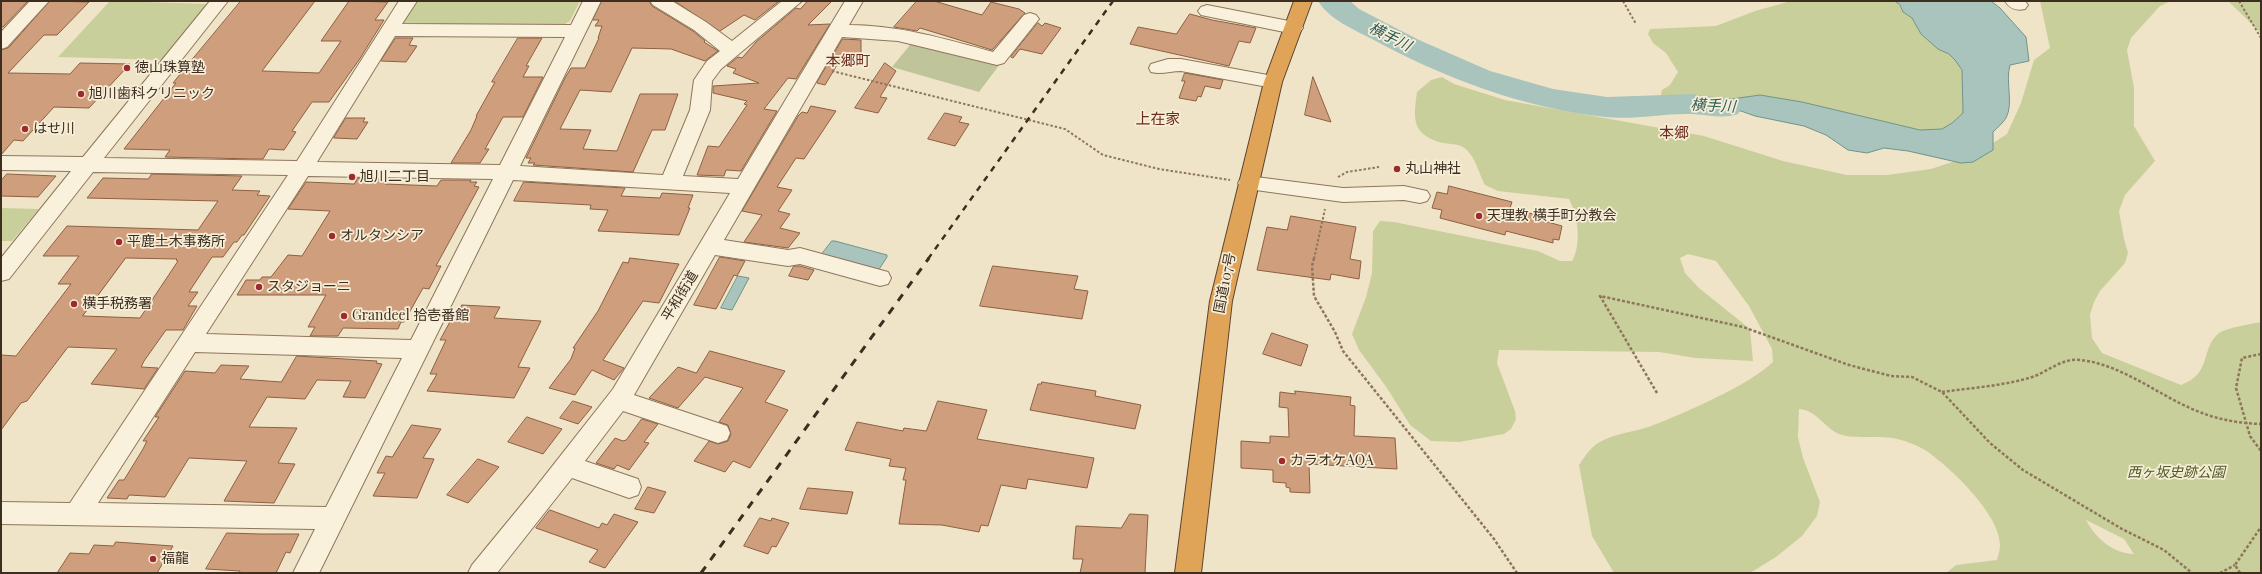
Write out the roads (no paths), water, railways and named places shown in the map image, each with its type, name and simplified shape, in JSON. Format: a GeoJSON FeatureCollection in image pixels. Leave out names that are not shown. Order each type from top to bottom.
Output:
{"type":"FeatureCollection","features":[{"type":"Feature","properties":{"kind":"highway","name":"国道107号"},"geometry":{"type":"LineString","coordinates":[[1188,573],[1221,301],[1273,82],[1299,14]]}},
{"type":"Feature","properties":{"kind":"street"},"geometry":{"type":"LineString","coordinates":[[1,43],[40,1]]}},
{"type":"Feature","properties":{"kind":"street"},"geometry":{"type":"LineString","coordinates":[[1,273],[219,1]]}},
{"type":"Feature","properties":{"kind":"street"},"geometry":{"type":"LineString","coordinates":[[77,514],[303,168],[408,1]]}},
{"type":"Feature","properties":{"kind":"street"},"geometry":{"type":"LineString","coordinates":[[306,573],[592,1]]}},
{"type":"Feature","properties":{"kind":"street"},"geometry":{"type":"LineString","coordinates":[[659,1],[700,26],[732,51]]}},
{"type":"Feature","properties":{"kind":"street"},"geometry":{"type":"LineString","coordinates":[[671,181],[700,110],[703,80],[714,65],[793,1]]}},
{"type":"Feature","properties":{"kind":"street","name":"平和街道"},"geometry":{"type":"LineString","coordinates":[[481,573],[618,400],[854,1]]}},
{"type":"Feature","properties":{"kind":"street"},"geometry":{"type":"LineString","coordinates":[[1207,11],[1299,14]]}},
{"type":"Feature","properties":{"kind":"street"},"geometry":{"type":"LineString","coordinates":[[836,31],[868,31],[917,37],[997,60],[1030,19]]}},
{"type":"Feature","properties":{"kind":"street"},"geometry":{"type":"LineString","coordinates":[[390,30],[577,31]]}},
{"type":"Feature","properties":{"kind":"street"},"geometry":{"type":"LineString","coordinates":[[1158,68],[1168,65],[1181,65],[1273,82]]}},
{"type":"Feature","properties":{"kind":"street"},"geometry":{"type":"LineString","coordinates":[[1,163],[506,172],[671,181],[745,187]]}},
{"type":"Feature","properties":{"kind":"street"},"geometry":{"type":"LineString","coordinates":[[1247,187],[1319,198],[1343,194],[1404,194],[1420,196]]}},
{"type":"Feature","properties":{"kind":"street"},"geometry":{"type":"LineString","coordinates":[[710,246],[788,258],[800,256],[880,278]]}},
{"type":"Feature","properties":{"kind":"street"},"geometry":{"type":"LineString","coordinates":[[189,343],[417,349]]}},
{"type":"Feature","properties":{"kind":"street"},"geometry":{"type":"LineString","coordinates":[[618,400],[718,433]]}},
{"type":"Feature","properties":{"kind":"street"},"geometry":{"type":"LineString","coordinates":[[567,466],[630,487]]}},
{"type":"Feature","properties":{"kind":"street"},"geometry":{"type":"LineString","coordinates":[[1,513],[333,518]]}},
{"type":"Feature","properties":{"kind":"water"},"geometry":{"type":"Polygon","coordinates":[[[1895,1],[1991,1],[2000,8],[2026,37],[2029,61],[2010,65],[2008,78],[2008,112],[2002,124],[1993,132],[1993,150],[1973,162],[1961,163],[1908,151],[1884,148],[1867,153],[1848,150],[1826,135],[1804,126],[1755,116],[1741,111],[1683,111],[1677,99],[1732,99],[1760,95],[1802,102],[1920,130],[1942,129],[1952,123],[1963,113],[1962,70],[1949,54],[1938,49],[1921,34],[1912,18],[1903,12],[1900,5],[1895,1]]]}},
{"type":"Feature","properties":{"kind":"water"},"geometry":{"type":"Polygon","coordinates":[[[832,241],[887,255],[887,257],[878,271],[822,254],[832,241]]]}},
{"type":"Feature","properties":{"kind":"water"},"geometry":{"type":"Polygon","coordinates":[[[738,276],[749,278],[732,310],[721,308],[738,276]]]}},
{"type":"Feature","properties":{"kind":"waterway","name":"横手川"},"geometry":{"type":"LineString","coordinates":[[1332,1],[1349,15],[1409,47],[1479,78],[1553,99],[1607,107],[1693,104],[1727,107]]}},
{"type":"Feature","properties":{"kind":"railway"},"geometry":{"type":"LineString","coordinates":[[928,259],[1113,1]]}},
{"type":"Feature","properties":{"kind":"railway"},"geometry":{"type":"LineString","coordinates":[[701,573],[929,258]]}},
{"type":"Feature","properties":{"kind":"place","name":"徳山珠算塾"},"geometry":{"type":"Point","coordinates":[127,68]}},
{"type":"Feature","properties":{"kind":"place","name":"旭川歯科クリニック"},"geometry":{"type":"Point","coordinates":[81,94]}},
{"type":"Feature","properties":{"kind":"place","name":"はせ川"},"geometry":{"type":"Point","coordinates":[25,129]}},
{"type":"Feature","properties":{"kind":"place","name":"丸山神社"},"geometry":{"type":"Point","coordinates":[1397,169]}},
{"type":"Feature","properties":{"kind":"place","name":"旭川二丁目"},"geometry":{"type":"Point","coordinates":[352,177]}},
{"type":"Feature","properties":{"kind":"place","name":"天理教 横手町分教会"},"geometry":{"type":"Point","coordinates":[1479,216]}},
{"type":"Feature","properties":{"kind":"place","name":"オルタンシア"},"geometry":{"type":"Point","coordinates":[332,236]}},
{"type":"Feature","properties":{"kind":"place","name":"平鹿土木事務所"},"geometry":{"type":"Point","coordinates":[119,242]}},
{"type":"Feature","properties":{"kind":"place","name":"スタジョーニ"},"geometry":{"type":"Point","coordinates":[259,287]}},
{"type":"Feature","properties":{"kind":"place","name":"横手税務署"},"geometry":{"type":"Point","coordinates":[74,304]}},
{"type":"Feature","properties":{"kind":"place","name":"Grandeel 拾壱番館"},"geometry":{"type":"Point","coordinates":[344,316]}},
{"type":"Feature","properties":{"kind":"place","name":"カラオケAQA"},"geometry":{"type":"Point","coordinates":[1282,461]}},
{"type":"Feature","properties":{"kind":"place","name":"福龍"},"geometry":{"type":"Point","coordinates":[153,559]}},
{"type":"Feature","properties":{"kind":"district","name":"本郷町"},"geometry":{"type":"Point","coordinates":[848,61]}},
{"type":"Feature","properties":{"kind":"district","name":"上在家"},"geometry":{"type":"Point","coordinates":[1158,119]}},
{"type":"Feature","properties":{"kind":"district","name":"本郷"},"geometry":{"type":"Point","coordinates":[1674,133]}},
{"type":"Feature","properties":{"kind":"park label","name":"西ヶ坂史跡公園"},"geometry":{"type":"Point","coordinates":[2176,473]}}]}
